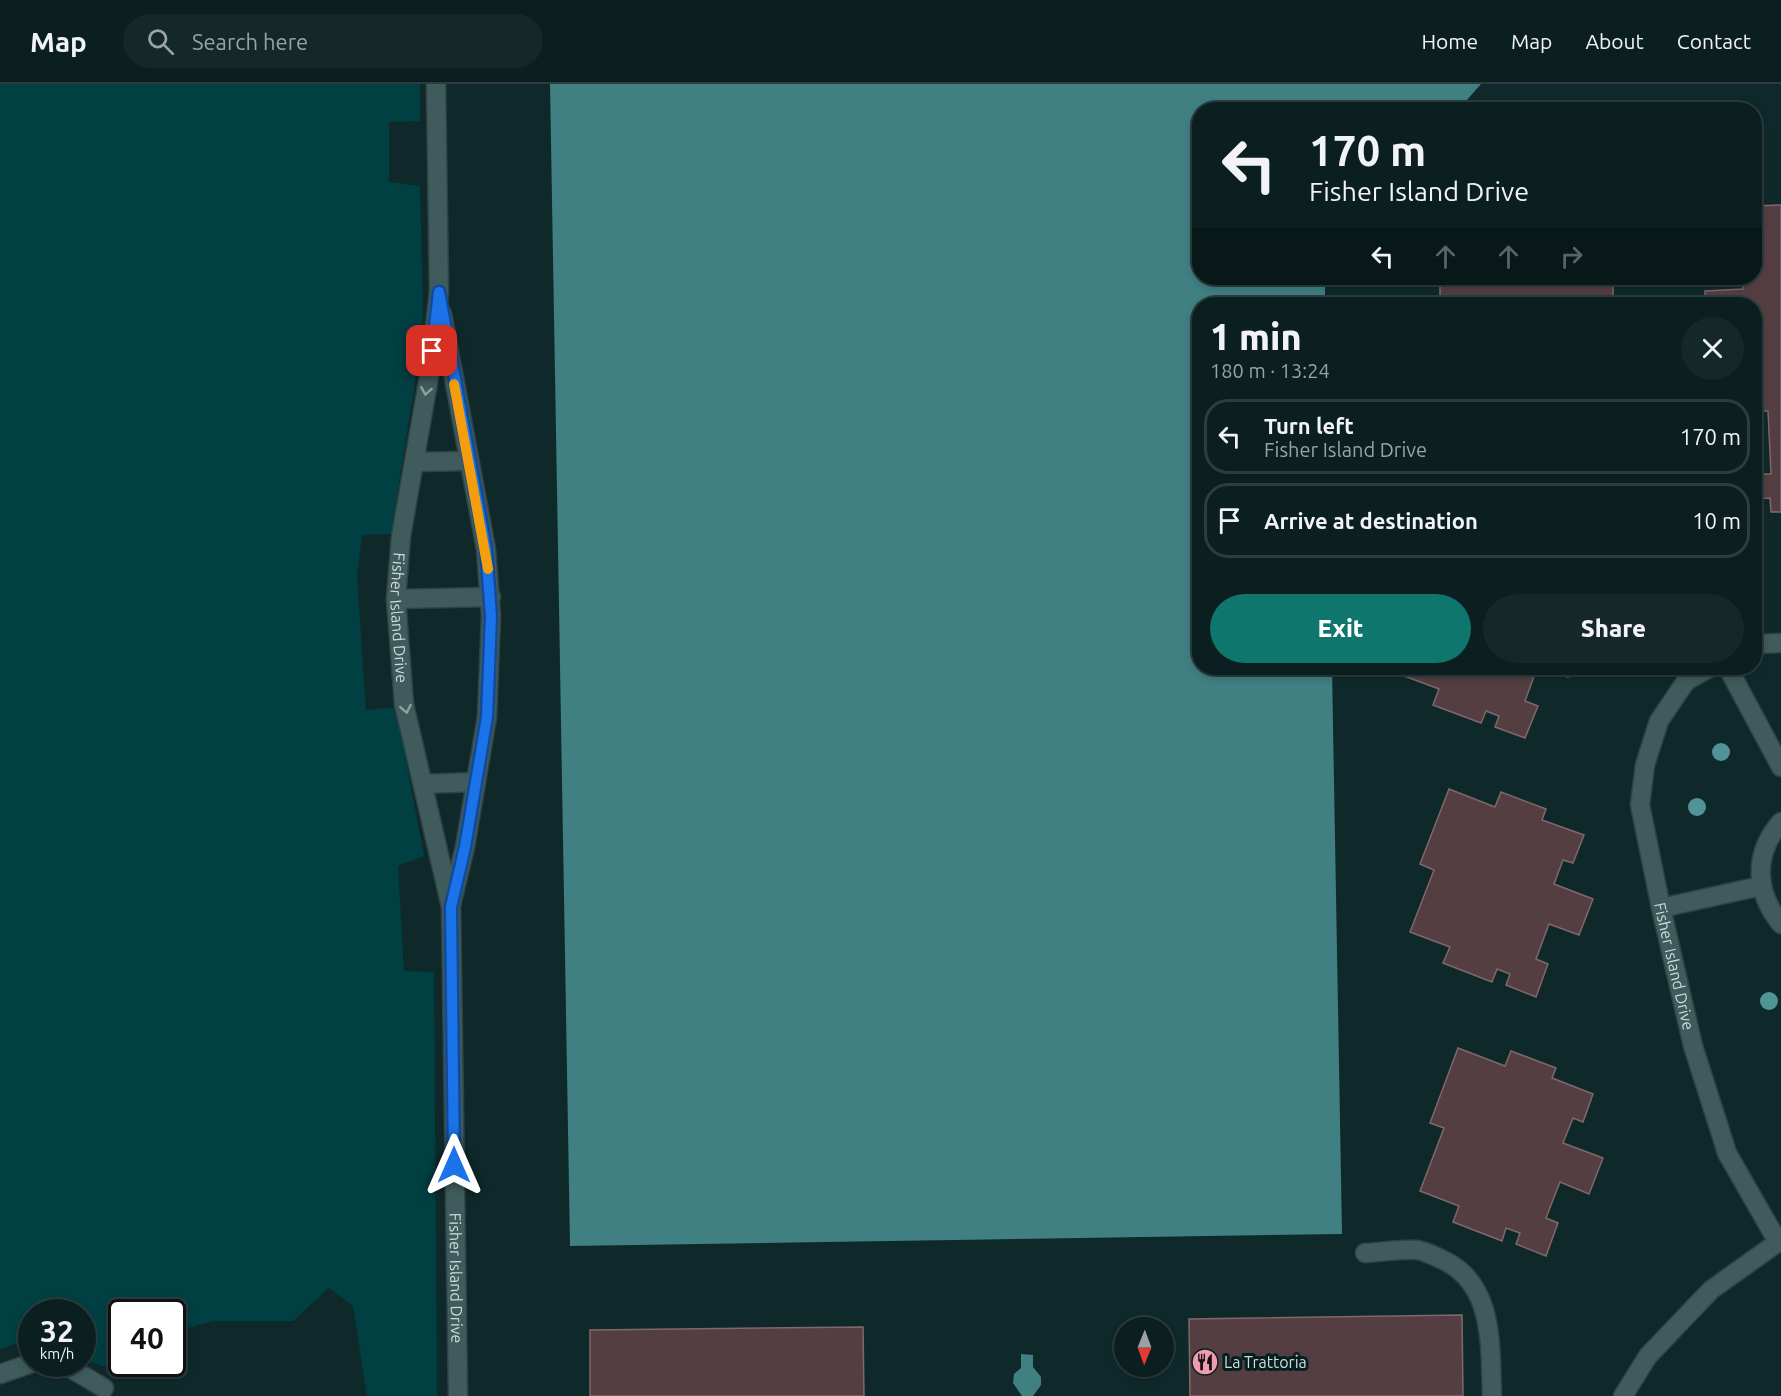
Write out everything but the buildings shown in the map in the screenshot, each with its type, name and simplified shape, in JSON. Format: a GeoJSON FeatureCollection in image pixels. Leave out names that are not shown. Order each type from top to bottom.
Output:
{"type":"FeatureCollection","features":[{"type":"Feature","properties":{"kind":"street","name":"Fisher Island Drive"},"geometry":{"type":"LineString","coordinates":[[436,84],[439,292],[430,371],[401,536],[396,599],[404,704],[451,907],[458,1396]]}},
{"type":"Feature","properties":{"kind":"street","name":"Fisher Island Drive"},"geometry":{"type":"LineString","coordinates":[[439,292],[468,461],[486,549],[490,597],[489,691],[476,782],[451,907]]}},
{"type":"Feature","properties":{"kind":"street"},"geometry":{"type":"LineString","coordinates":[[414,462],[468,461]]}},
{"type":"Feature","properties":{"kind":"street"},"geometry":{"type":"LineString","coordinates":[[396,599],[490,597]]}},
{"type":"Feature","properties":{"kind":"street"},"geometry":{"type":"LineString","coordinates":[[1762,640],[1781,643]]}},
{"type":"Feature","properties":{"kind":"street","name":"Fisher Island Drive"},"geometry":{"type":"LineString","coordinates":[[1623,1396],[1648,1356],[1711,1290],[1780,1241],[1728,1153],[1694,1046],[1660,908],[1640,805],[1645,765],[1659,721],[1682,675]]}},
{"type":"Feature","properties":{"kind":"street"},"geometry":{"type":"LineString","coordinates":[[1732,675],[1781,767]]}},
{"type":"Feature","properties":{"kind":"street"},"geometry":{"type":"LineString","coordinates":[[423,784],[476,782]]}},
{"type":"Feature","properties":{"kind":"street"},"geometry":{"type":"LineString","coordinates":[[1781,822],[1764,848],[1760,867],[1761,886],[1768,906],[1781,924]]}},
{"type":"Feature","properties":{"kind":"street"},"geometry":{"type":"LineString","coordinates":[[1660,908],[1761,886]]}},
{"type":"Feature","properties":{"kind":"street"},"geometry":{"type":"LineString","coordinates":[[1365,1253],[1419,1250],[1449,1263],[1463,1274],[1479,1297],[1488,1320],[1492,1396]]}},
{"type":"Feature","properties":{"kind":"street"},"geometry":{"type":"LineString","coordinates":[[0,1374],[18,1368]]}},
{"type":"Feature","properties":{"kind":"street"},"geometry":{"type":"LineString","coordinates":[[85,1377],[104,1388]]}},
{"type":"Feature","properties":{"kind":"shaded area"},"geometry":{"type":"Polygon","coordinates":[[[0,84],[420,84],[420,121],[389,122],[389,182],[420,186],[423,314],[420,351],[391,534],[362,535],[357,577],[366,710],[396,707],[424,856],[398,866],[404,971],[434,972],[437,1396],[367,1396],[353,1306],[329,1288],[293,1321],[213,1321],[186,1328],[186,1299],[108,1299],[108,1367],[96,1364],[96,1299],[18,1299],[18,1343],[0,1349],[0,84]]]}},
{"type":"Feature","properties":{"kind":"shaded area"},"geometry":{"type":"Polygon","coordinates":[[[550,84],[1481,84],[1465,102],[1192,102],[1192,285],[1325,285],[1325,297],[1192,297],[1192,675],[1332,675],[1342,1234],[570,1246],[550,84]]]}},
{"type":"Feature","properties":{"kind":"shaded area"},"geometry":{"type":"Polygon","coordinates":[[[1021,1354],[1033,1355],[1033,1367],[1041,1377],[1041,1385],[1033,1396],[1022,1396],[1013,1383],[1014,1374],[1021,1368],[1021,1354]]]}},
{"type":"Feature","properties":{"kind":"slow traffic"},"geometry":{"type":"LineString","coordinates":[[454,384],[488,569]]}},
{"type":"Feature","properties":{"kind":"place","name":"La Trattoria"},"geometry":{"type":"Point","coordinates":[1205,1362]}},
{"type":"Feature","properties":{"kind":"route"},"geometry":{"type":"LineString","coordinates":[[432,351],[439,292],[454,387],[488,561],[491,616],[491,662],[487,717],[465,847],[451,907],[454,1165]]}}]}
